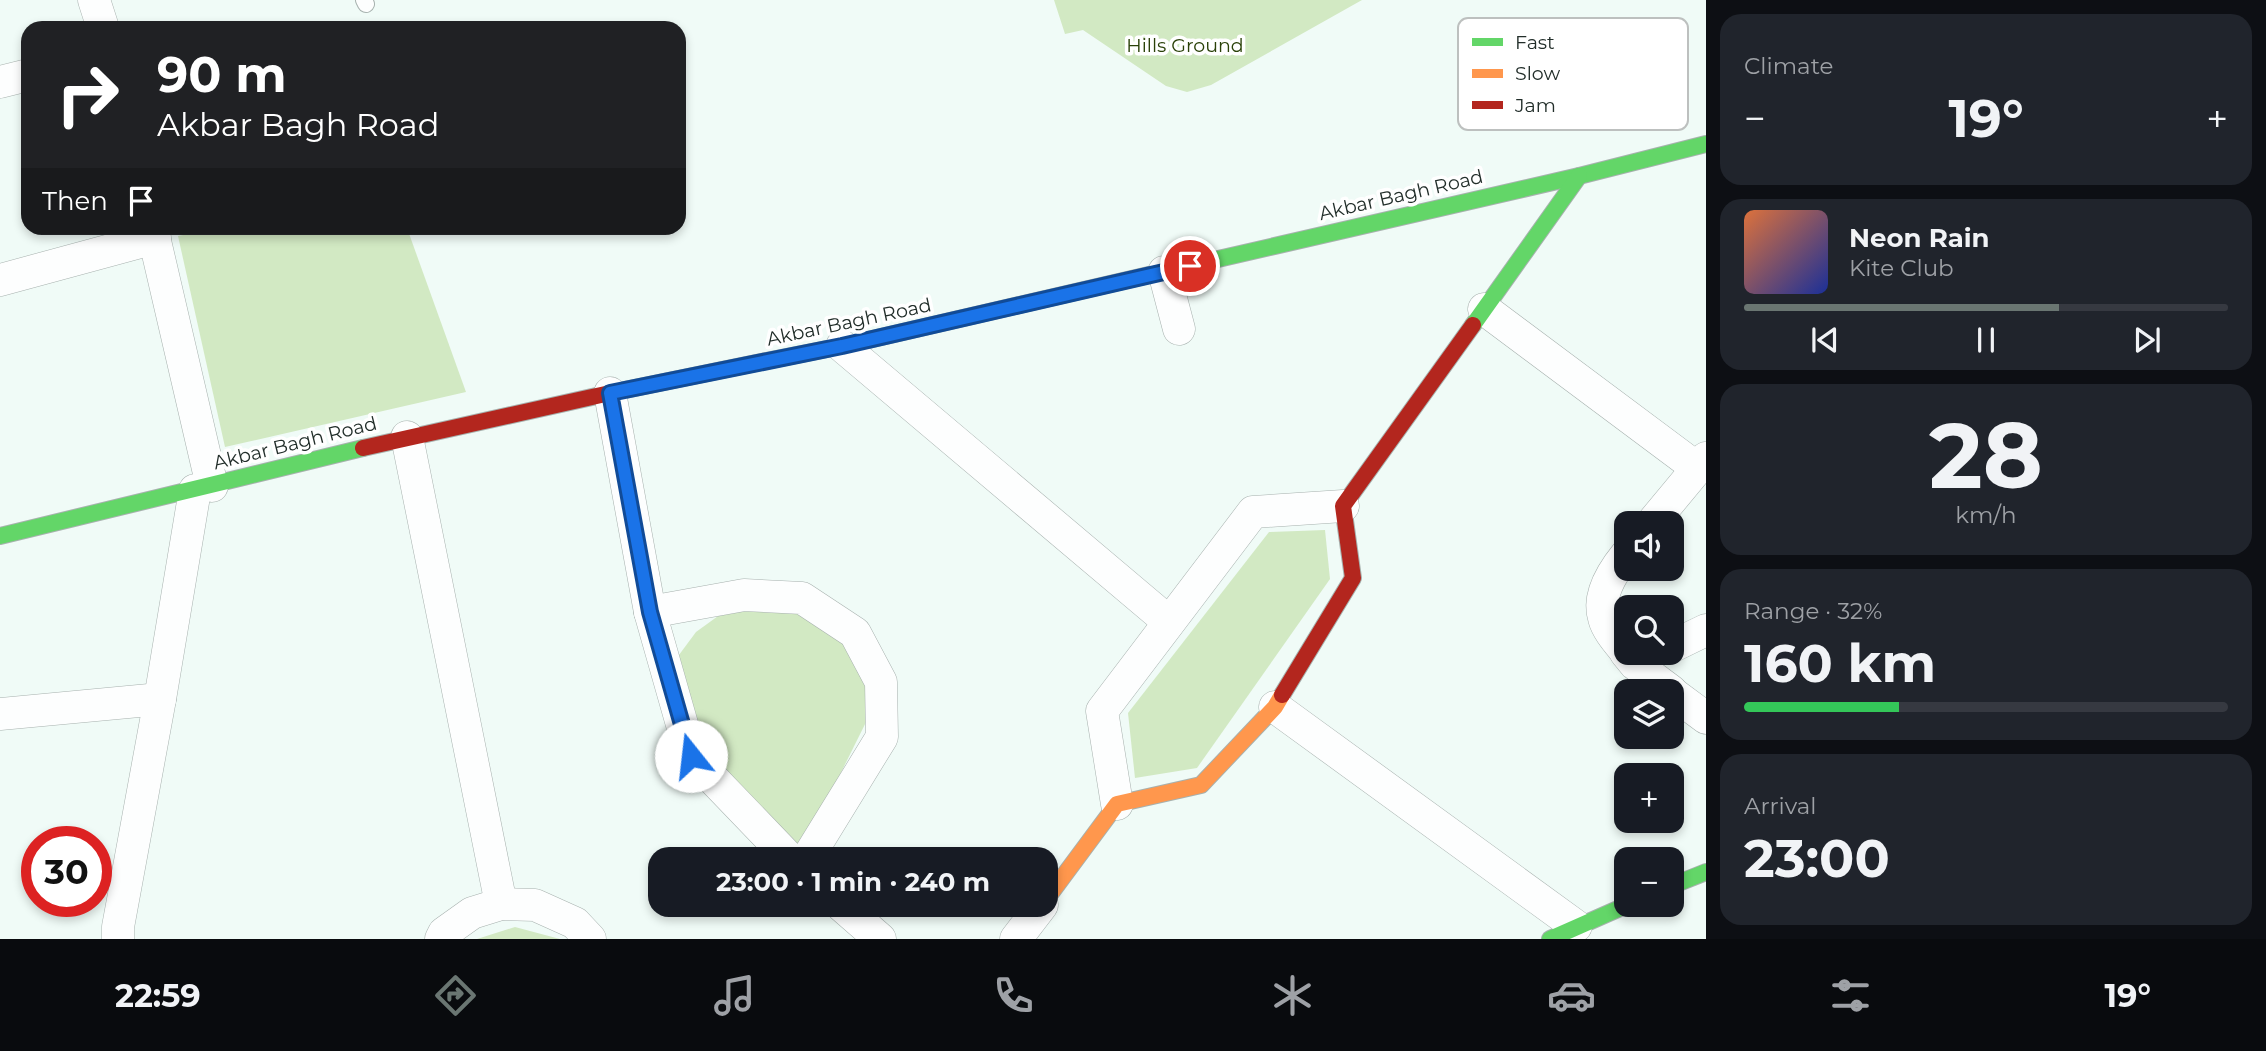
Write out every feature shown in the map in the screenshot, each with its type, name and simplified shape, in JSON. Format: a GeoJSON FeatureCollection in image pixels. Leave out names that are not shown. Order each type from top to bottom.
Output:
{"type":"FeatureCollection","features":[{"type":"Feature","properties":{"kind":"street"},"geometry":{"type":"LineString","coordinates":[[94,0],[101,21]]}},
{"type":"Feature","properties":{"kind":"street"},"geometry":{"type":"LineString","coordinates":[[0,82],[21,77]]}},
{"type":"Feature","properties":{"kind":"street","name":"Akbar Bagh Road"},"geometry":{"type":"LineString","coordinates":[[0,536],[407,437],[842,346],[1579,176],[1706,144]]}},
{"type":"Feature","properties":{"kind":"street"},"geometry":{"type":"LineString","coordinates":[[1058,883],[1116,804],[1201,785],[1275,707],[1353,578],[1343,506],[1579,176]]}},
{"type":"Feature","properties":{"kind":"street"},"geometry":{"type":"LineString","coordinates":[[0,281],[147,235]]}},
{"type":"Feature","properties":{"kind":"street"},"geometry":{"type":"LineString","coordinates":[[118,939],[160,699],[203,488],[153,235]]}},
{"type":"Feature","properties":{"kind":"street"},"geometry":{"type":"LineString","coordinates":[[1164,272],[1178,329]]}},
{"type":"Feature","properties":{"kind":"street"},"geometry":{"type":"LineString","coordinates":[[1484,309],[1701,463],[1662,511]]}},
{"type":"Feature","properties":{"kind":"street"},"geometry":{"type":"LineString","coordinates":[[842,346],[1169,622]]}},
{"type":"Feature","properties":{"kind":"street"},"geometry":{"type":"LineString","coordinates":[[610,393],[650,612],[691,756],[778,847]]}},
{"type":"Feature","properties":{"kind":"street"},"geometry":{"type":"LineString","coordinates":[[407,437],[501,904]]}},
{"type":"Feature","properties":{"kind":"street"},"geometry":{"type":"LineString","coordinates":[[1116,804],[1102,710],[1169,622],[1253,512],[1343,506]]}},
{"type":"Feature","properties":{"kind":"street"},"geometry":{"type":"LineString","coordinates":[[1614,570],[1604,592],[1603,617],[1614,630]]}},
{"type":"Feature","properties":{"kind":"street"},"geometry":{"type":"LineString","coordinates":[[650,612],[744,595],[802,598],[855,633],[881,682],[882,737],[814,847]]}},
{"type":"Feature","properties":{"kind":"street"},"geometry":{"type":"LineString","coordinates":[[1684,641],[1706,630]]}},
{"type":"Feature","properties":{"kind":"street"},"geometry":{"type":"LineString","coordinates":[[1645,665],[1659,679]]}},
{"type":"Feature","properties":{"kind":"street"},"geometry":{"type":"LineString","coordinates":[[0,714],[160,699]]}},
{"type":"Feature","properties":{"kind":"street"},"geometry":{"type":"LineString","coordinates":[[1684,702],[1706,718]]}},
{"type":"Feature","properties":{"kind":"street"},"geometry":{"type":"LineString","coordinates":[[1275,707],[1568,935],[1614,912]]}},
{"type":"Feature","properties":{"kind":"street"},"geometry":{"type":"LineString","coordinates":[[1684,881],[1706,872]]}},
{"type":"Feature","properties":{"kind":"street"},"geometry":{"type":"LineString","coordinates":[[440,939],[444,933],[472,913],[501,904],[535,905],[575,923],[590,939]]}},
{"type":"Feature","properties":{"kind":"street"},"geometry":{"type":"LineString","coordinates":[[855,917],[880,939]]}},
{"type":"Feature","properties":{"kind":"street"},"geometry":{"type":"LineString","coordinates":[[1016,939],[1032,917]]}},
{"type":"Feature","properties":{"kind":"green space","name":"Hills Ground"},"geometry":{"type":"Polygon","coordinates":[[[1054,0],[1362,0],[1211,85],[1187,92],[1166,86],[1083,30],[1065,34],[1054,0]]]}},
{"type":"Feature","properties":{"kind":"green space"},"geometry":{"type":"Polygon","coordinates":[[[410,235],[466,392],[225,447],[178,236],[410,235]]]}},
{"type":"Feature","properties":{"kind":"green space"},"geometry":{"type":"Polygon","coordinates":[[[1325,530],[1330,579],[1197,768],[1135,778],[1128,713],[1269,532],[1325,530]]]}},
{"type":"Feature","properties":{"kind":"green space"},"geometry":{"type":"Polygon","coordinates":[[[783,603],[857,645],[880,694],[804,847],[789,847],[696,751],[673,663],[696,632],[725,611],[783,603]]]}},
{"type":"Feature","properties":{"kind":"green space"},"geometry":{"type":"Polygon","coordinates":[[[515,927],[560,939],[477,939],[515,927]]]}},
{"type":"Feature","properties":{"kind":"traffic: fast"},"geometry":{"type":"LineString","coordinates":[[1179,268],[1706,144]]}},
{"type":"Feature","properties":{"kind":"traffic: fast"},"geometry":{"type":"LineString","coordinates":[[1473,325],[1579,176]]}},
{"type":"Feature","properties":{"kind":"traffic: fast"},"geometry":{"type":"LineString","coordinates":[[0,536],[363,448]]}},
{"type":"Feature","properties":{"kind":"traffic: fast"},"geometry":{"type":"LineString","coordinates":[[1684,881],[1706,872]]}},
{"type":"Feature","properties":{"kind":"traffic: fast"},"geometry":{"type":"LineString","coordinates":[[1550,939],[1614,911]]}},
{"type":"Feature","properties":{"kind":"traffic: slow"},"geometry":{"type":"LineString","coordinates":[[766,361],[1179,268]]}},
{"type":"Feature","properties":{"kind":"traffic: slow"},"geometry":{"type":"LineString","coordinates":[[1058,883],[1117,804],[1201,785],[1275,707],[1282,695]]}},
{"type":"Feature","properties":{"kind":"traffic: jam"},"geometry":{"type":"LineString","coordinates":[[1282,695],[1353,578],[1343,506],[1473,325]]}},
{"type":"Feature","properties":{"kind":"traffic: jam"},"geometry":{"type":"LineString","coordinates":[[363,448],[766,361]]}},
{"type":"Feature","properties":{"kind":"route"},"geometry":{"type":"LineString","coordinates":[[691,756],[650,612],[610,393],[842,346],[1190,266]]}}]}
